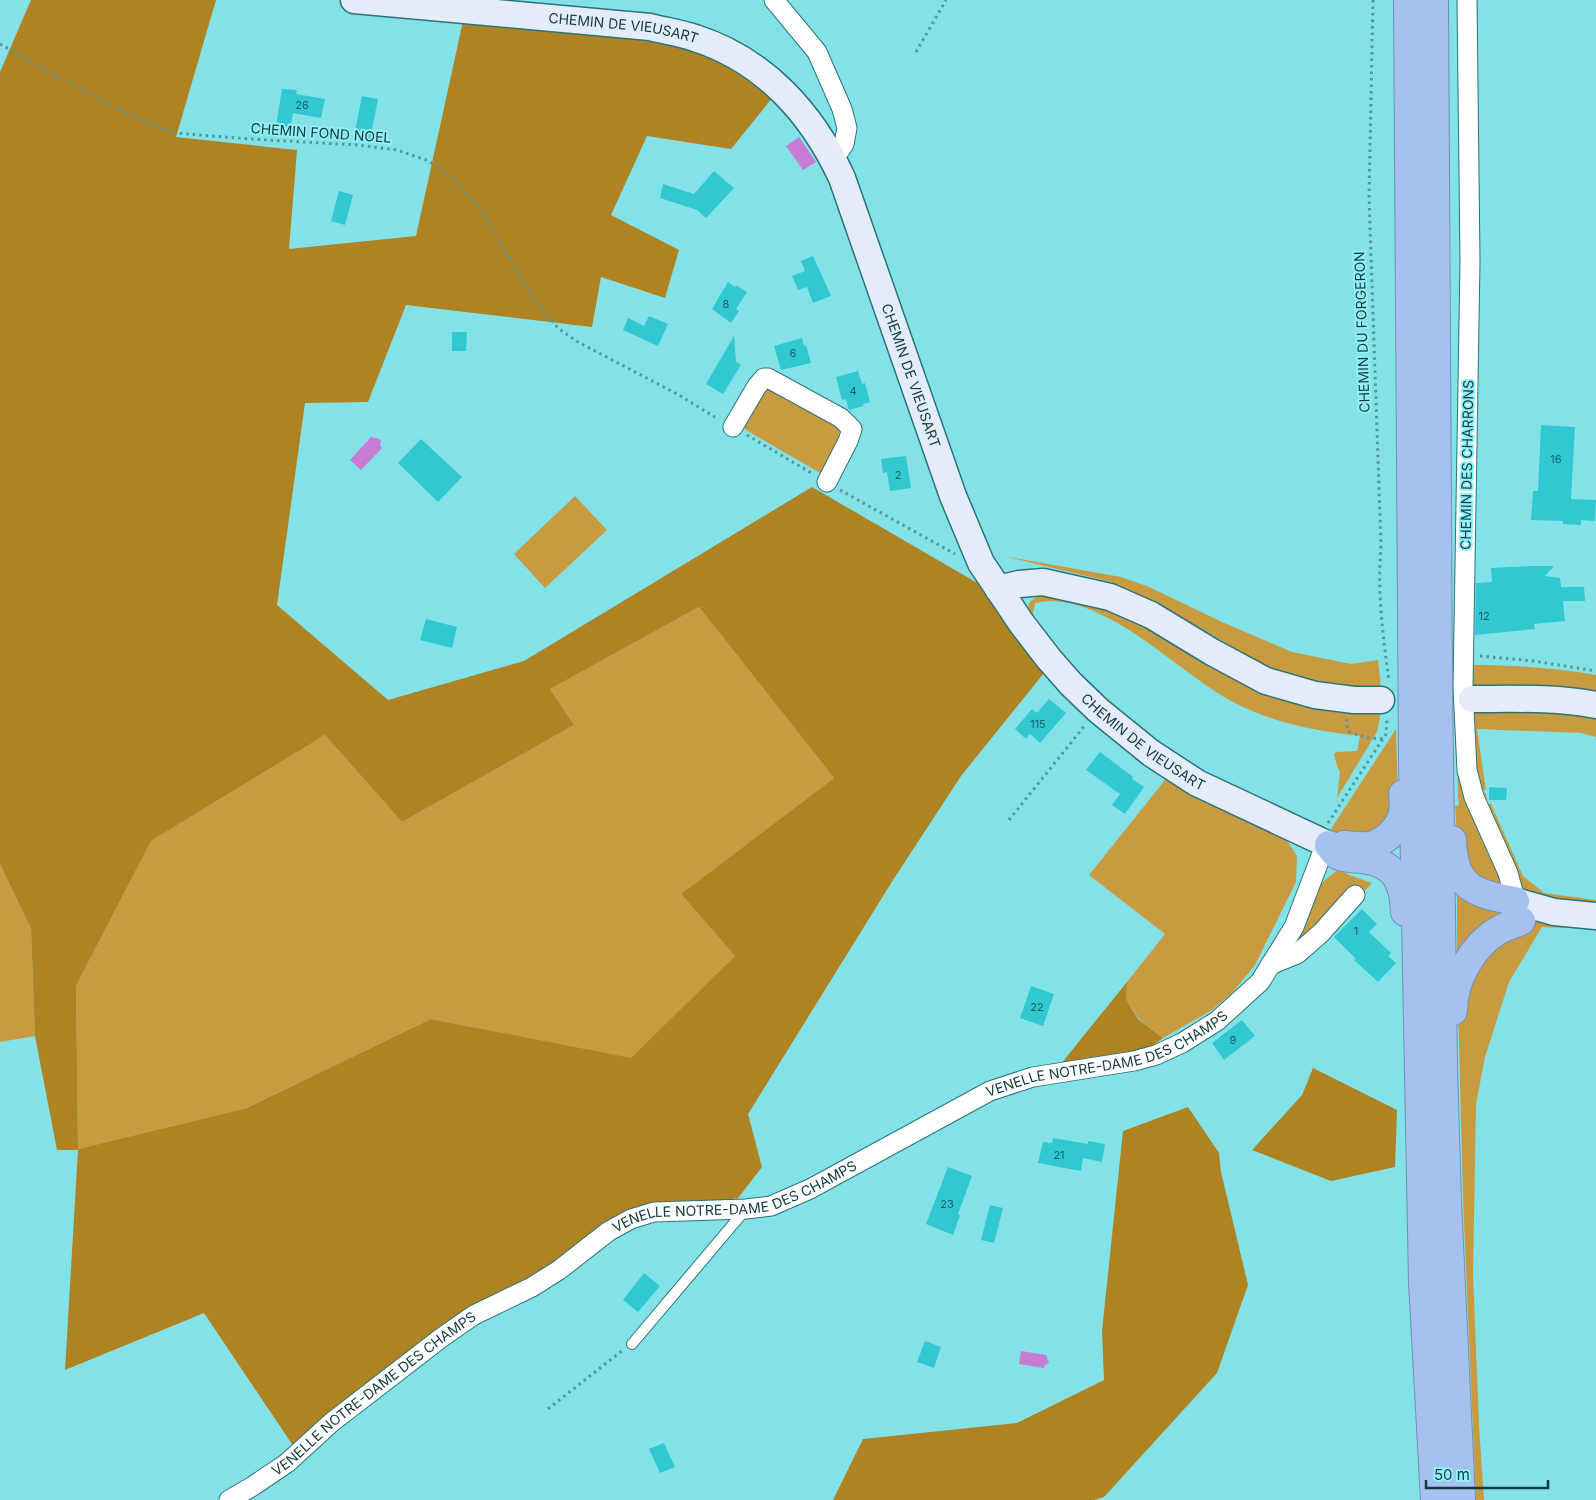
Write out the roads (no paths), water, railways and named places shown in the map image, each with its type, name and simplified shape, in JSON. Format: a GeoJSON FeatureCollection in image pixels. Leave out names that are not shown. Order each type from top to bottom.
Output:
{"type":"FeatureCollection","features":[{"type":"Feature","properties":{"kind":"highway"},"geometry":{"type":"LineString","coordinates":[[1408,0],[1413,761],[1423,1272],[1435,1500]]}},
{"type":"Feature","properties":{"kind":"highway"},"geometry":{"type":"LineString","coordinates":[[1434,0],[1438,687],[1443,1068],[1447,1201],[1461,1500]]}},
{"type":"Feature","properties":{"kind":"highway"},"geometry":{"type":"LineString","coordinates":[[1324,842],[1367,846],[1378,844],[1389,835],[1402,817],[1404,801],[1403,766],[1413,761]]}},
{"type":"Feature","properties":{"kind":"highway"},"geometry":{"type":"LineString","coordinates":[[1440,808],[1451,814],[1453,856],[1457,871],[1465,883],[1475,890],[1518,911],[1484,942],[1468,962],[1456,988],[1453,1005],[1454,1058],[1443,1068]]}},
{"type":"Feature","properties":{"kind":"highway"},"geometry":{"type":"LineString","coordinates":[[1324,842],[1336,854],[1347,858],[1377,861],[1388,867],[1395,874],[1401,884],[1405,900],[1406,953],[1417,962]]}},
{"type":"Feature","properties":{"kind":"street","name":"CHEMIN DE VIEUSART"},"geometry":{"type":"LineString","coordinates":[[361,0],[650,27],[695,38],[728,52],[754,66],[781,89],[806,117],[833,160],[845,187],[953,496],[981,563],[998,589],[1049,659],[1098,710],[1151,753],[1197,783],[1324,842]]}},
{"type":"Feature","properties":{"kind":"street"},"geometry":{"type":"LineString","coordinates":[[774,0],[817,52],[840,102],[846,128],[844,144],[833,160]]}},
{"type":"Feature","properties":{"kind":"street","name":"CHEMIN DES CHARRONS"},"geometry":{"type":"LineString","coordinates":[[1467,0],[1470,261],[1463,657],[1467,770],[1474,797],[1508,873],[1518,911]]}},
{"type":"Feature","properties":{"kind":"street"},"geometry":{"type":"LineString","coordinates":[[733,427],[757,386],[764,378],[768,378],[841,418],[852,429],[848,442],[827,482]]}},
{"type":"Feature","properties":{"kind":"street"},"geometry":{"type":"LineString","coordinates":[[998,589],[1019,584],[1043,582],[1110,597],[1151,615],[1212,652],[1266,681],[1315,695],[1354,700],[1381,700]]}},
{"type":"Feature","properties":{"kind":"street"},"geometry":{"type":"LineString","coordinates":[[1472,699],[1564,700],[1596,706]]}},
{"type":"Feature","properties":{"kind":"street","name":"VENELLE NOTRE-DAME DES CHAMPS"},"geometry":{"type":"LineString","coordinates":[[229,1500],[254,1486],[287,1463],[332,1422],[441,1338],[474,1315],[532,1287],[559,1270],[609,1231],[631,1219],[654,1212],[746,1209],[771,1206],[810,1189],[990,1090],[1033,1077],[1134,1061],[1156,1055],[1182,1043],[1217,1021],[1260,982],[1294,927],[1324,842]]}},
{"type":"Feature","properties":{"kind":"street"},"geometry":{"type":"LineString","coordinates":[[1270,965],[1296,954],[1321,933],[1356,895]]}},
{"type":"Feature","properties":{"kind":"street"},"geometry":{"type":"LineString","coordinates":[[1518,911],[1596,916]]}},
{"type":"Feature","properties":{"kind":"lane"},"geometry":{"type":"LineString","coordinates":[[632,1344],[746,1209]]}}]}
